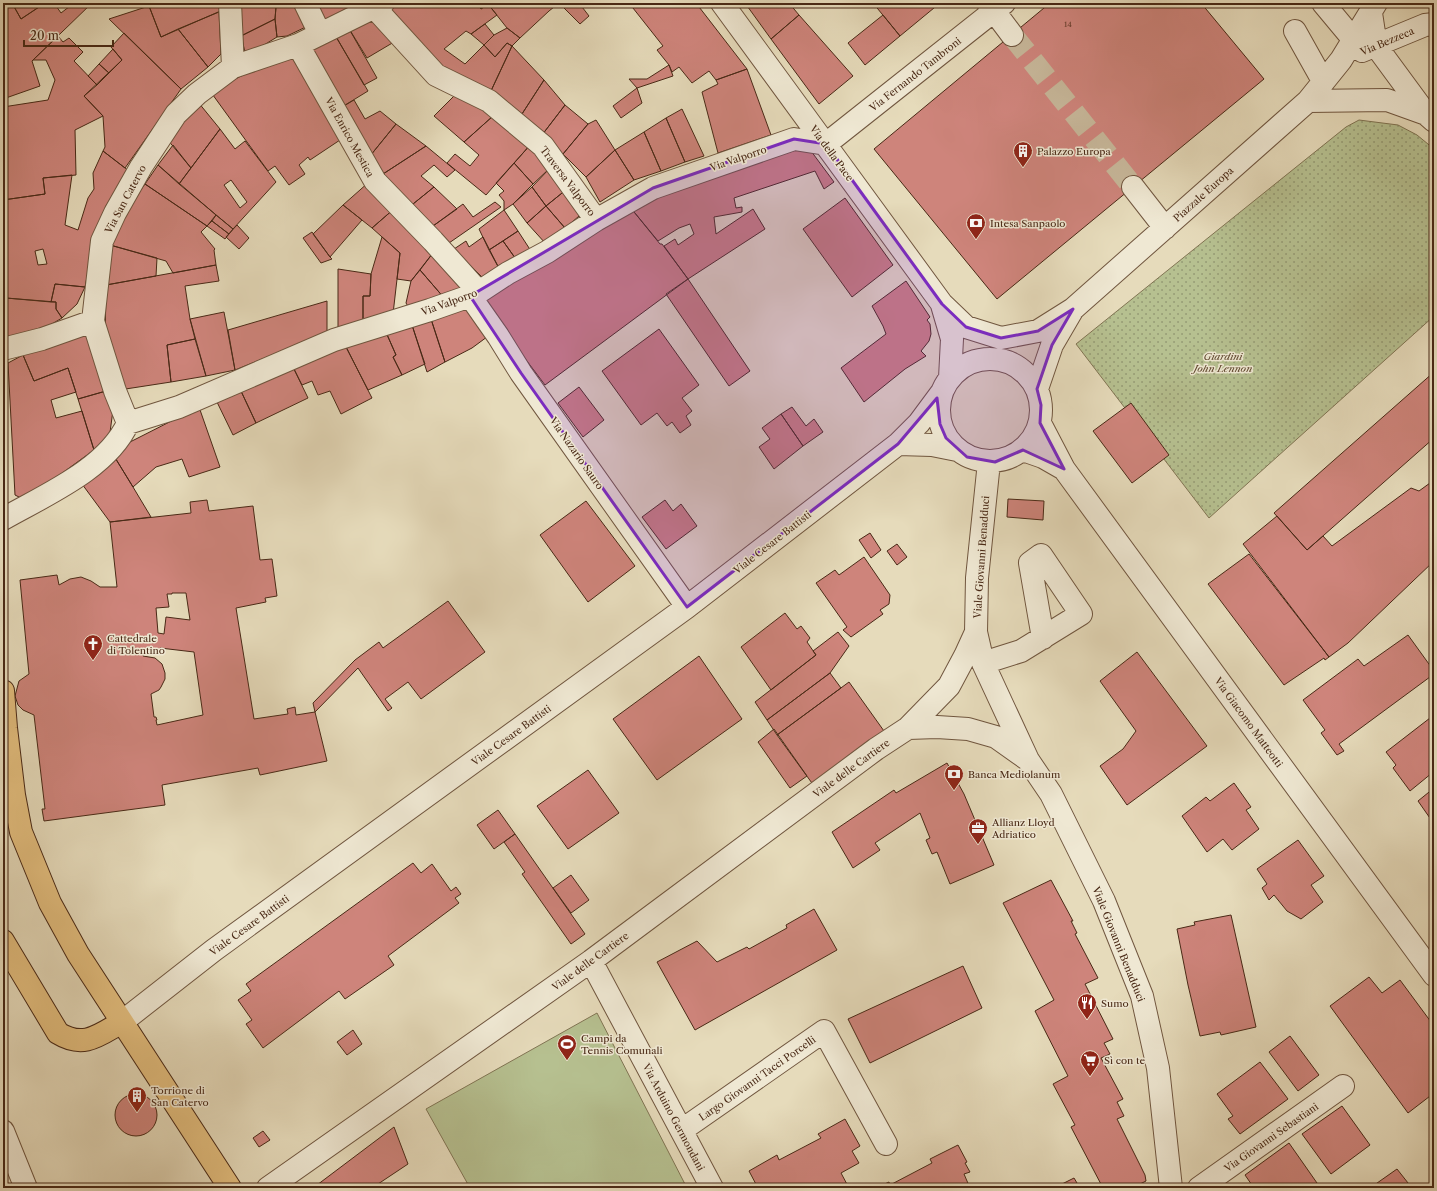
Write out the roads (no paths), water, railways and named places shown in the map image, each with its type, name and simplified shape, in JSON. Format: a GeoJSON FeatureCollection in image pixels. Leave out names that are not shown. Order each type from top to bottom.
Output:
{"type":"FeatureCollection","features":[{"type":"Feature","properties":{"kind":"main road"},"geometry":{"type":"LineString","coordinates":[[3,691],[14,795],[21,832],[50,903],[78,954],[229,1186]]}},
{"type":"Feature","properties":{"kind":"main road"},"geometry":{"type":"LineString","coordinates":[[3,941],[58,1033],[66,1038],[78,1041],[86,1040],[96,1037],[122,1022]]}},
{"type":"Feature","properties":{"kind":"street"},"geometry":{"type":"LineString","coordinates":[[230,3],[233,67]]}},
{"type":"Feature","properties":{"kind":"street"},"geometry":{"type":"LineString","coordinates":[[305,3],[320,34]]}},
{"type":"Feature","properties":{"kind":"street","name":"Via della Pace"},"geometry":{"type":"LineString","coordinates":[[722,3],[942,304],[966,327],[1001,338],[1038,331],[1073,309]]}},
{"type":"Feature","properties":{"kind":"street"},"geometry":{"type":"LineString","coordinates":[[1323,3],[1353,39]]}},
{"type":"Feature","properties":{"kind":"street","name":"Via San Catervo"},"geometry":{"type":"LineString","coordinates":[[128,423],[114,391],[93,321],[102,241],[115,213],[141,167],[176,114],[198,94],[233,67],[298,45],[378,5]]}},
{"type":"Feature","properties":{"kind":"street","name":"Traversa Valporro"},"geometry":{"type":"LineString","coordinates":[[378,5],[436,75],[488,101],[543,146],[596,220]]}},
{"type":"Feature","properties":{"kind":"street"},"geometry":{"type":"LineString","coordinates":[[995,6],[1012,35]]}},
{"type":"Feature","properties":{"kind":"street","name":"Via Fernando Tambroni"},"geometry":{"type":"LineString","coordinates":[[826,144],[995,6]]}},
{"type":"Feature","properties":{"kind":"street"},"geometry":{"type":"LineString","coordinates":[[1373,8],[1376,46],[1430,117]]}},
{"type":"Feature","properties":{"kind":"street","name":"Piazzale Europa"},"geometry":{"type":"LineString","coordinates":[[1037,389],[1052,345],[1073,309],[1308,101],[1341,60],[1373,8]]}},
{"type":"Feature","properties":{"kind":"street","name":"Via Bezzeca"},"geometry":{"type":"LineString","coordinates":[[1341,60],[1425,25],[1434,24]]}},
{"type":"Feature","properties":{"kind":"street"},"geometry":{"type":"LineString","coordinates":[[1295,31],[1323,81]]}},
{"type":"Feature","properties":{"kind":"street","name":"Via Enrico Mestica"},"geometry":{"type":"LineString","coordinates":[[298,45],[375,181],[433,241],[475,294]]}},
{"type":"Feature","properties":{"kind":"street"},"geometry":{"type":"LineString","coordinates":[[1308,101],[1387,100],[1430,117]]}},
{"type":"Feature","properties":{"kind":"street","name":"Via Valporro"},"geometry":{"type":"LineString","coordinates":[[128,423],[179,407],[334,340],[430,310],[475,294],[508,273],[547,252],[596,220],[653,188],[794,139],[826,144]]}},
{"type":"Feature","properties":{"kind":"street"},"geometry":{"type":"LineString","coordinates":[[1133,187],[1165,228]]}},
{"type":"Feature","properties":{"kind":"street","name":"Via Nazario Sauro"},"geometry":{"type":"LineString","coordinates":[[475,294],[498,336],[521,373],[687,607]]}},
{"type":"Feature","properties":{"kind":"street","name":"Via della Pace"},"geometry":{"type":"LineString","coordinates":[[942,304],[952,339],[946,385]]}},
{"type":"Feature","properties":{"kind":"street"},"geometry":{"type":"LineString","coordinates":[[3,349],[42,339],[93,321]]}},
{"type":"Feature","properties":{"kind":"street"},"geometry":{"type":"LineString","coordinates":[[996,359],[1013,364],[1027,374],[1037,389],[1042,405],[1040,423],[1033,439],[1023,450],[1010,458],[995,462],[979,461],[967,457],[957,450],[946,438],[940,424],[938,408],[946,385],[963,366],[979,360],[996,359]]}},
{"type":"Feature","properties":{"kind":"street","name":"Viale Cesare Battisti"},"geometry":{"type":"LineString","coordinates":[[122,1022],[214,950],[687,607],[898,444],[919,423],[946,385]]}},
{"type":"Feature","properties":{"kind":"street"},"geometry":{"type":"LineString","coordinates":[[3,519],[79,475],[108,452],[123,435],[128,423]]}},
{"type":"Feature","properties":{"kind":"street","name":"Via Giacomo Matteotti"},"geometry":{"type":"LineString","coordinates":[[1040,423],[1064,469],[1434,974]]}},
{"type":"Feature","properties":{"kind":"street"},"geometry":{"type":"LineString","coordinates":[[898,444],[932,445],[957,450]]}},
{"type":"Feature","properties":{"kind":"street","name":"Via Giacomo Matteotti"},"geometry":{"type":"LineString","coordinates":[[1023,450],[1043,457],[1064,469]]}},
{"type":"Feature","properties":{"kind":"street","name":"Viale Giovanni Benadduci"},"geometry":{"type":"LineString","coordinates":[[989,462],[977,578],[976,632],[983,663],[1028,760],[1051,794],[1104,901],[1142,996],[1158,1068],[1171,1188]]}},
{"type":"Feature","properties":{"kind":"street","name":"Viale delle Cartiere"},"geometry":{"type":"LineString","coordinates":[[268,1188],[590,961],[908,728],[949,686],[976,632]]}},
{"type":"Feature","properties":{"kind":"street"},"geometry":{"type":"LineString","coordinates":[[983,663],[1021,652],[1043,638]]}},
{"type":"Feature","properties":{"kind":"street"},"geometry":{"type":"LineString","coordinates":[[908,728],[937,727],[968,729],[996,737],[1028,760]]}},
{"type":"Feature","properties":{"kind":"street","name":"Via Arduino Germondani"},"geometry":{"type":"LineString","coordinates":[[590,961],[712,1188]]}},
{"type":"Feature","properties":{"kind":"street","name":"Largo Giovanni Tacci Porcelli"},"geometry":{"type":"LineString","coordinates":[[682,1130],[824,1031],[886,1144]]}},
{"type":"Feature","properties":{"kind":"street","name":"Via Giovanni Sebastiani"},"geometry":{"type":"LineString","coordinates":[[1199,1188],[1343,1086]]}},
{"type":"Feature","properties":{"kind":"street"},"geometry":{"type":"LineString","coordinates":[[3,1131],[26,1188]]}},
{"type":"Feature","properties":{"kind":"tunnel"},"geometry":{"type":"LineString","coordinates":[[1012,35],[1133,187]]}},
{"type":"Feature","properties":{"kind":"place","name":"Palazzo Europa"},"geometry":{"type":"Point","coordinates":[1023,168]}},
{"type":"Feature","properties":{"kind":"place","name":"Intesa Sanpaolo"},"geometry":{"type":"Point","coordinates":[976,240]}},
{"type":"Feature","properties":{"kind":"place","name":"Cattedrale di Tolentino"},"geometry":{"type":"Point","coordinates":[93,661]}},
{"type":"Feature","properties":{"kind":"place","name":"Banca Mediolanum"},"geometry":{"type":"Point","coordinates":[954,791]}},
{"type":"Feature","properties":{"kind":"place","name":"Allianz Lloyd Adriatico"},"geometry":{"type":"Point","coordinates":[978,845]}},
{"type":"Feature","properties":{"kind":"place","name":"Sumo"},"geometry":{"type":"Point","coordinates":[1087,1020]}},
{"type":"Feature","properties":{"kind":"place","name":"Campi da Tennis Comunali"},"geometry":{"type":"Point","coordinates":[567,1061]}},
{"type":"Feature","properties":{"kind":"place","name":"Sì con te"},"geometry":{"type":"Point","coordinates":[1090,1077]}},
{"type":"Feature","properties":{"kind":"place","name":"Torrione di San Catervo"},"geometry":{"type":"Point","coordinates":[137,1113]}},
{"type":"Feature","properties":{"kind":"park label","name":"Giardini John Lennon"},"geometry":{"type":"Point","coordinates":[1223,362]}}]}
